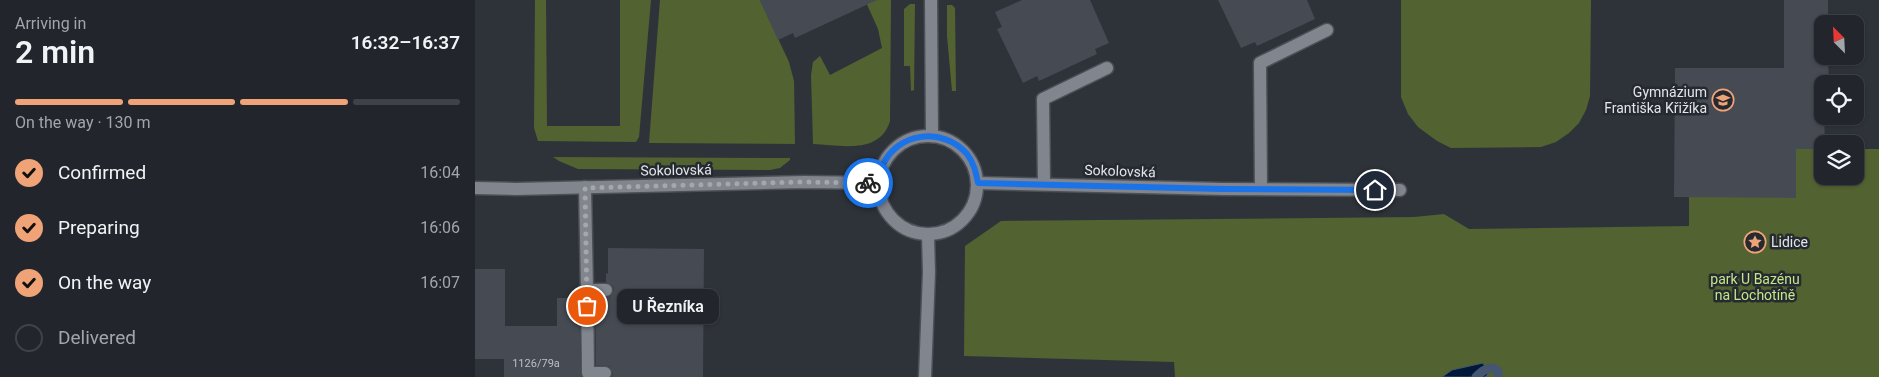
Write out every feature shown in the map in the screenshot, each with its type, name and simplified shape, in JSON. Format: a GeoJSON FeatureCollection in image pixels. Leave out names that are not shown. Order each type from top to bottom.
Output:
{"type":"FeatureCollection","features":[{"type":"Feature","properties":{"kind":"street"},"geometry":{"type":"LineString","coordinates":[[931,0],[932,136]]}},
{"type":"Feature","properties":{"kind":"street"},"geometry":{"type":"LineString","coordinates":[[1261,189],[1260,63],[1327,30]]}},
{"type":"Feature","properties":{"kind":"street"},"geometry":{"type":"LineString","coordinates":[[1044,184],[1043,99],[1107,68]]}},
{"type":"Feature","properties":{"kind":"street"},"geometry":{"type":"LineString","coordinates":[[932,136],[946,138],[959,146],[969,156],[975,169],[978,183],[976,198],[970,212],[961,223],[951,230],[940,234],[928,235],[912,232],[898,225],[887,213],[880,199],[879,183],[882,168],[890,154],[901,143],[916,137],[932,136]]}},
{"type":"Feature","properties":{"kind":"street","name":"Sokolovská"},"geometry":{"type":"LineString","coordinates":[[475,188],[879,183]]}},
{"type":"Feature","properties":{"kind":"street","name":"Sokolovská"},"geometry":{"type":"LineString","coordinates":[[978,183],[1400,190]]}},
{"type":"Feature","properties":{"kind":"street"},"geometry":{"type":"LineString","coordinates":[[585,188],[588,373],[605,373]]}},
{"type":"Feature","properties":{"kind":"street"},"geometry":{"type":"LineString","coordinates":[[925,377],[929,272],[928,235]]}},
{"type":"Feature","properties":{"kind":"street"},"geometry":{"type":"LineString","coordinates":[[587,290],[606,290]]}},
{"type":"Feature","properties":{"kind":"green space"},"geometry":{"type":"Polygon","coordinates":[[[535,0],[546,0],[547,126],[620,126],[620,0],[651,0],[639,137],[636,142],[538,141],[534,128],[535,0]]]}},
{"type":"Feature","properties":{"kind":"green space"},"geometry":{"type":"Polygon","coordinates":[[[660,0],[760,0],[789,62],[794,81],[795,144],[649,143],[660,0]]]}},
{"type":"Feature","properties":{"kind":"green space"},"geometry":{"type":"Polygon","coordinates":[[[865,0],[891,0],[890,121],[885,132],[878,139],[858,146],[813,144],[811,75],[813,62],[820,56],[830,75],[882,48],[878,29],[865,0]]]}},
{"type":"Feature","properties":{"kind":"green space"},"geometry":{"type":"Polygon","coordinates":[[[1401,0],[1591,0],[1590,96],[1586,110],[1579,123],[1556,142],[1541,147],[1451,148],[1437,141],[1418,127],[1408,114],[1401,97],[1401,0]]]}},
{"type":"Feature","properties":{"kind":"green space"},"geometry":{"type":"Polygon","coordinates":[[[910,4],[915,4],[914,90],[911,91],[910,66],[904,66],[904,9],[910,4]]]}},
{"type":"Feature","properties":{"kind":"green space"},"geometry":{"type":"Polygon","coordinates":[[[947,5],[952,5],[955,8],[956,91],[952,91],[947,36],[947,5]]]}},
{"type":"Feature","properties":{"kind":"green space","name":"park U Bazénu na Lochotíně"},"geometry":{"type":"Polygon","coordinates":[[[1796,149],[1814,149],[1814,185],[1864,185],[1864,149],[1879,149],[1879,377],[1175,377],[1174,362],[964,356],[965,246],[1001,221],[1414,217],[1444,214],[1469,229],[1689,226],[1689,197],[1796,197],[1796,149]]]}},
{"type":"Feature","properties":{"kind":"green space"},"geometry":{"type":"Polygon","coordinates":[[[553,157],[790,158],[790,160],[780,168],[770,170],[578,169],[553,157]]]}},
{"type":"Feature","properties":{"kind":"water"},"geometry":{"type":"Polygon","coordinates":[[[1483,363],[1488,374],[1485,377],[1442,377],[1452,370],[1483,363]]]}},
{"type":"Feature","properties":{"kind":"building"},"geometry":{"type":"Polygon","coordinates":[[[760,0],[877,0],[795,38],[793,33],[778,40],[760,0]]]}},
{"type":"Feature","properties":{"kind":"building"},"geometry":{"type":"Polygon","coordinates":[[[1022,0],[1090,0],[1109,43],[1095,49],[1097,54],[1039,81],[1037,76],[1023,83],[997,29],[1002,27],[995,12],[1022,0]]]}},
{"type":"Feature","properties":{"kind":"building"},"geometry":{"type":"Polygon","coordinates":[[[1218,0],[1307,0],[1315,19],[1257,46],[1255,42],[1241,48],[1218,0]]]}},
{"type":"Feature","properties":{"kind":"building"},"geometry":{"type":"Polygon","coordinates":[[[1784,0],[1828,0],[1828,15],[1814,15],[1814,65],[1828,65],[1829,75],[1814,75],[1814,125],[1824,125],[1825,135],[1814,135],[1814,149],[1796,149],[1796,198],[1674,197],[1675,68],[1784,68],[1784,0]]]}},
{"type":"Feature","properties":{"kind":"building"},"geometry":{"type":"Polygon","coordinates":[[[608,248],[704,249],[703,377],[612,377],[613,373],[609,366],[596,365],[595,298],[610,297],[614,290],[613,286],[606,282],[606,273],[608,274],[608,248]]]}},
{"type":"Feature","properties":{"kind":"building"},"geometry":{"type":"Polygon","coordinates":[[[475,269],[505,269],[505,326],[557,326],[557,298],[579,298],[581,377],[504,377],[504,359],[475,359],[475,269]]]}},
{"type":"Feature","properties":{"kind":"waterway"},"geometry":{"type":"LineString","coordinates":[[1476,377],[1484,370],[1494,368],[1498,371],[1498,377]]}},
{"type":"Feature","properties":{"kind":"way so far"},"geometry":{"type":"LineString","coordinates":[[587,306],[585,188],[804,182],[868,183]]}},
{"type":"Feature","properties":{"kind":"place","name":"Gymnázium Františka Křižíka"},"geometry":{"type":"Point","coordinates":[1723,100]}},
{"type":"Feature","properties":{"kind":"place","name":"Lidice"},"geometry":{"type":"Point","coordinates":[1755,242]}},
{"type":"Feature","properties":{"kind":"place","name":"U Řezníka"},"geometry":{"type":"Point","coordinates":[587,306]}},
{"type":"Feature","properties":{"kind":"route"},"geometry":{"type":"LineString","coordinates":[[868,183],[879,183],[882,168],[890,154],[901,143],[916,137],[932,136],[946,138],[959,146],[969,156],[975,169],[978,183],[1223,189],[1375,190]]}}]}
